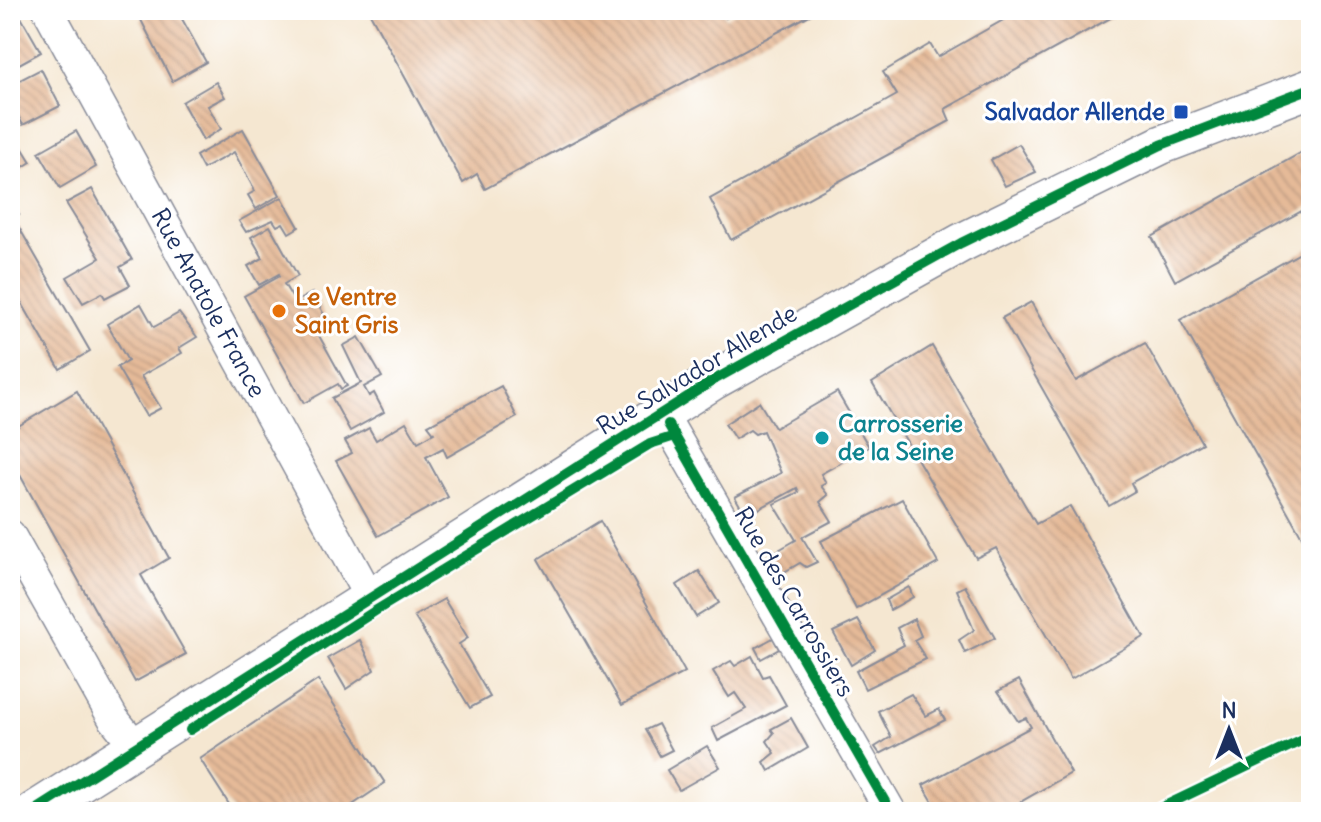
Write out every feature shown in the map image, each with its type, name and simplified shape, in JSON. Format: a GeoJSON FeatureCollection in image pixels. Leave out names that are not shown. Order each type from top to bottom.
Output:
{"type":"FeatureCollection","features":[{"type":"Feature","properties":{"kind":"street","name":"Rue Anatole France"},"geometry":{"type":"LineString","coordinates":[[48,10],[370,598]]}},
{"type":"Feature","properties":{"kind":"street","name":"Rue Salvador Allende"},"geometry":{"type":"LineString","coordinates":[[33,812],[661,412],[961,243],[1161,145],[1311,88]]}},
{"type":"Feature","properties":{"kind":"street","name":"Rue des Carrossiers"},"geometry":{"type":"LineString","coordinates":[[661,412],[891,812]]}},
{"type":"Feature","properties":{"kind":"street"},"geometry":{"type":"LineString","coordinates":[[10,535],[113,718],[137,748]]}},
{"type":"Feature","properties":{"kind":"building"},"geometry":{"type":"Polygon","coordinates":[[[159,10],[177,10],[206,62],[172,81],[141,20],[159,10]]]}},
{"type":"Feature","properties":{"kind":"building"},"geometry":{"type":"Polygon","coordinates":[[[368,10],[722,10],[726,18],[742,10],[819,10],[485,189],[477,174],[463,183],[368,10]]]}},
{"type":"Feature","properties":{"kind":"building"},"geometry":{"type":"Polygon","coordinates":[[[1021,10],[1125,10],[945,109],[950,121],[731,240],[710,199],[897,95],[883,72],[930,44],[938,57],[1021,10]]]}},
{"type":"Feature","properties":{"kind":"building"},"geometry":{"type":"Polygon","coordinates":[[[18,12],[41,52],[10,69],[10,17],[18,12]]]}},
{"type":"Feature","properties":{"kind":"building"},"geometry":{"type":"Polygon","coordinates":[[[41,69],[60,106],[23,125],[10,101],[10,85],[41,69]]]}},
{"type":"Feature","properties":{"kind":"building"},"geometry":{"type":"Polygon","coordinates":[[[216,82],[225,97],[208,106],[221,129],[203,140],[182,102],[216,82]]]}},
{"type":"Feature","properties":{"kind":"building"},"geometry":{"type":"Polygon","coordinates":[[[243,129],[280,195],[256,209],[248,195],[255,191],[234,152],[203,169],[196,156],[243,129]]]}},
{"type":"Feature","properties":{"kind":"building"},"geometry":{"type":"Polygon","coordinates":[[[76,131],[96,167],[60,188],[39,152],[76,131]]]}},
{"type":"Feature","properties":{"kind":"building"},"geometry":{"type":"Polygon","coordinates":[[[20,144],[31,162],[10,175],[10,150],[20,144]]]}},
{"type":"Feature","properties":{"kind":"building"},"geometry":{"type":"Polygon","coordinates":[[[1019,144],[1036,172],[1005,186],[991,160],[1019,144]]]}},
{"type":"Feature","properties":{"kind":"building"},"geometry":{"type":"Polygon","coordinates":[[[1311,147],[1311,206],[1175,281],[1152,237],[1311,147]]]}},
{"type":"Feature","properties":{"kind":"building"},"geometry":{"type":"Polygon","coordinates":[[[92,189],[132,260],[120,267],[130,285],[105,298],[102,293],[83,303],[67,277],[100,258],[66,203],[92,189]]]}},
{"type":"Feature","properties":{"kind":"building"},"geometry":{"type":"Polygon","coordinates":[[[282,197],[299,227],[289,233],[283,223],[277,226],[273,220],[246,232],[239,221],[282,197]]]}},
{"type":"Feature","properties":{"kind":"building"},"geometry":{"type":"Polygon","coordinates":[[[10,199],[19,214],[13,217],[90,351],[60,369],[16,293],[10,297],[10,199]]]}},
{"type":"Feature","properties":{"kind":"building"},"geometry":{"type":"Polygon","coordinates":[[[270,226],[298,276],[284,284],[295,302],[312,293],[326,318],[313,325],[347,386],[341,389],[338,384],[304,403],[244,296],[280,276],[259,285],[248,266],[263,258],[251,237],[270,226]]]}},
{"type":"Feature","properties":{"kind":"building"},"geometry":{"type":"Polygon","coordinates":[[[1311,247],[1311,553],[1180,320],[1311,247]]]}},
{"type":"Feature","properties":{"kind":"building"},"geometry":{"type":"Polygon","coordinates":[[[1031,302],[1076,381],[1145,343],[1202,443],[1131,483],[1135,491],[1109,506],[1002,318],[1031,302]]]}},
{"type":"Feature","properties":{"kind":"building"},"geometry":{"type":"Polygon","coordinates":[[[141,304],[154,327],[179,313],[197,337],[179,348],[182,353],[141,376],[161,408],[146,416],[117,367],[128,361],[107,324],[141,304]]]}},
{"type":"Feature","properties":{"kind":"building"},"geometry":{"type":"Polygon","coordinates":[[[359,337],[382,377],[364,387],[369,396],[374,393],[384,412],[350,431],[332,398],[361,383],[343,346],[359,337]]]}},
{"type":"Feature","properties":{"kind":"building"},"geometry":{"type":"Polygon","coordinates":[[[932,346],[1036,524],[1070,506],[1144,637],[1071,679],[996,548],[976,558],[872,383],[932,346]]]}},
{"type":"Feature","properties":{"kind":"building"},"geometry":{"type":"Polygon","coordinates":[[[501,386],[517,417],[447,457],[443,448],[426,457],[448,497],[378,536],[336,461],[352,453],[345,441],[369,428],[376,440],[406,422],[418,442],[434,433],[428,425],[501,386]]]}},
{"type":"Feature","properties":{"kind":"building"},"geometry":{"type":"Polygon","coordinates":[[[77,391],[169,558],[141,575],[186,654],[135,682],[10,457],[10,431],[77,391]]]}},
{"type":"Feature","properties":{"kind":"building"},"geometry":{"type":"Polygon","coordinates":[[[837,392],[869,447],[821,474],[826,483],[821,486],[828,495],[820,502],[832,521],[802,537],[817,562],[806,567],[800,563],[779,575],[768,556],[796,540],[774,504],[799,492],[797,488],[746,516],[735,497],[781,473],[763,431],[755,434],[750,430],[735,439],[725,424],[759,402],[775,428],[837,392]]]}},
{"type":"Feature","properties":{"kind":"building"},"geometry":{"type":"Polygon","coordinates":[[[902,499],[938,563],[856,609],[821,541],[902,499]]]}},
{"type":"Feature","properties":{"kind":"building"},"geometry":{"type":"Polygon","coordinates":[[[600,521],[685,672],[622,705],[538,559],[600,521]]]}},
{"type":"Feature","properties":{"kind":"building"},"geometry":{"type":"Polygon","coordinates":[[[699,571],[719,603],[696,617],[677,585],[699,571]]]}},
{"type":"Feature","properties":{"kind":"building"},"geometry":{"type":"Polygon","coordinates":[[[965,586],[995,638],[965,653],[959,640],[974,630],[957,590],[965,586]]]}},
{"type":"Feature","properties":{"kind":"building"},"geometry":{"type":"Polygon","coordinates":[[[909,587],[913,597],[890,610],[886,600],[909,587]]]}},
{"type":"Feature","properties":{"kind":"building"},"geometry":{"type":"Polygon","coordinates":[[[444,599],[468,638],[459,644],[490,697],[470,708],[414,616],[444,599]]]}},
{"type":"Feature","properties":{"kind":"building"},"geometry":{"type":"Polygon","coordinates":[[[914,619],[921,636],[914,640],[926,659],[865,689],[856,671],[904,645],[897,628],[914,619]]]}},
{"type":"Feature","properties":{"kind":"building"},"geometry":{"type":"Polygon","coordinates":[[[858,620],[875,650],[851,665],[833,632],[858,620]]]}},
{"type":"Feature","properties":{"kind":"building"},"geometry":{"type":"Polygon","coordinates":[[[773,638],[779,649],[761,659],[755,648],[773,638]]]}},
{"type":"Feature","properties":{"kind":"building"},"geometry":{"type":"Polygon","coordinates":[[[360,640],[374,670],[346,689],[328,658],[360,640]]]}},
{"type":"Feature","properties":{"kind":"building"},"geometry":{"type":"Polygon","coordinates":[[[752,656],[763,677],[769,675],[786,705],[718,741],[712,728],[746,709],[735,693],[729,697],[713,671],[731,661],[735,666],[752,656]]]}},
{"type":"Feature","properties":{"kind":"building"},"geometry":{"type":"Polygon","coordinates":[[[318,680],[385,783],[342,812],[234,812],[200,759],[318,680]]]}},
{"type":"Feature","properties":{"kind":"building"},"geometry":{"type":"Polygon","coordinates":[[[1019,680],[1071,773],[1003,812],[939,812],[923,785],[1031,727],[1026,718],[1018,721],[998,691],[1019,680]]]}},
{"type":"Feature","properties":{"kind":"building"},"geometry":{"type":"Polygon","coordinates":[[[911,694],[926,716],[939,709],[945,720],[880,754],[875,747],[891,737],[878,711],[911,694]]]}},
{"type":"Feature","properties":{"kind":"building"},"geometry":{"type":"Polygon","coordinates":[[[791,718],[808,748],[769,771],[764,762],[775,753],[767,741],[774,733],[771,729],[791,718]]]}},
{"type":"Feature","properties":{"kind":"building"},"geometry":{"type":"Polygon","coordinates":[[[658,724],[672,750],[660,756],[645,730],[658,724]]]}},
{"type":"Feature","properties":{"kind":"building"},"geometry":{"type":"Polygon","coordinates":[[[707,746],[720,767],[679,790],[667,770],[707,746]]]}},
{"type":"Feature","properties":{"kind":"cycle path"},"geometry":{"type":"LineString","coordinates":[[33,812],[714,380],[961,243],[1161,145],[1311,88]]}},
{"type":"Feature","properties":{"kind":"cycle path"},"geometry":{"type":"LineString","coordinates":[[668,424],[891,812]]}},
{"type":"Feature","properties":{"kind":"cycle path"},"geometry":{"type":"LineString","coordinates":[[190,730],[375,611],[650,444],[675,436]]}},
{"type":"Feature","properties":{"kind":"cycle path"},"geometry":{"type":"LineString","coordinates":[[1152,812],[1311,736]]}},
{"type":"Feature","properties":{"kind":"place","name":"Salvador Allende"},"geometry":{"type":"Point","coordinates":[1181,112]}},
{"type":"Feature","properties":{"kind":"place","name":"Le Ventre Saint Gris"},"geometry":{"type":"Point","coordinates":[279,311]}},
{"type":"Feature","properties":{"kind":"place","name":"Carrosserie de la Seine"},"geometry":{"type":"Point","coordinates":[822,438]}}]}
